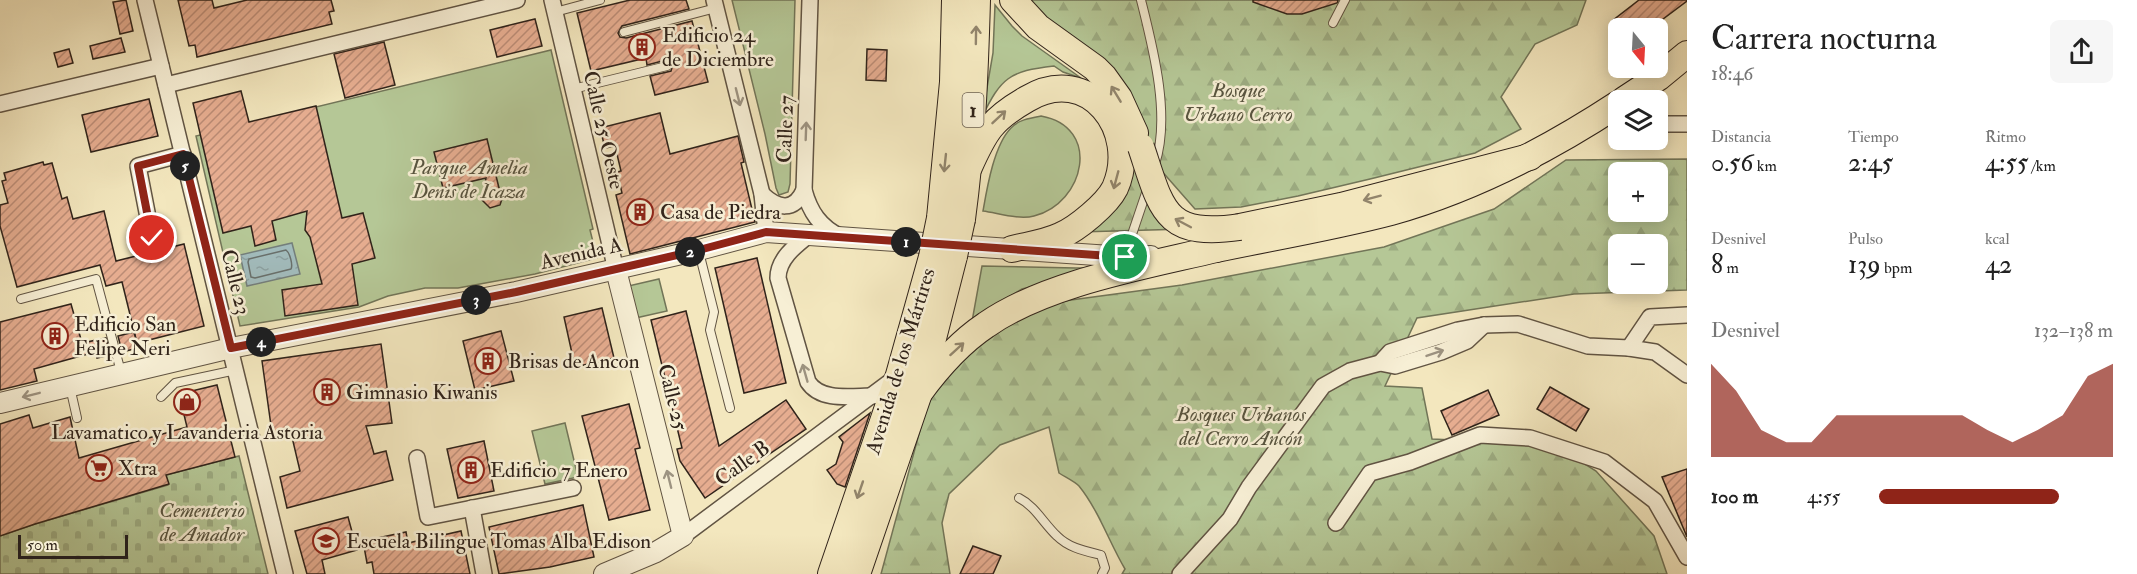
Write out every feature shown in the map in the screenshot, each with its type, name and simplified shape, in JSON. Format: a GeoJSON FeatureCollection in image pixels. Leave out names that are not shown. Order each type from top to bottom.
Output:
{"type":"FeatureCollection","features":[{"type":"Feature","properties":{"kind":"main road"},"geometry":{"type":"LineString","coordinates":[[940,0],[940,15],[953,82]]}},
{"type":"Feature","properties":{"kind":"main road","name":"Avenida de los Mártires"},"geometry":{"type":"LineString","coordinates":[[951,219],[955,0]]}},
{"type":"Feature","properties":{"kind":"main road","name":"Avenida de los Mártires"},"geometry":{"type":"LineString","coordinates":[[857,574],[919,393],[951,219],[969,167],[977,0]]}},
{"type":"Feature","properties":{"kind":"main road"},"geometry":{"type":"LineString","coordinates":[[1013,0],[1038,27],[1104,77],[1119,98],[1141,147],[1162,204],[1175,219],[1197,230],[1240,227],[1341,206],[1530,157]]}},
{"type":"Feature","properties":{"kind":"main road"},"geometry":{"type":"LineString","coordinates":[[1638,90],[1687,54]]}},
{"type":"Feature","properties":{"kind":"main road"},"geometry":{"type":"LineString","coordinates":[[969,167],[982,137],[997,119],[1007,110],[1039,92],[1064,88],[1074,89],[1094,99],[1111,118],[1116,130],[1120,154],[1119,175],[1114,189],[1105,201],[1062,236],[1011,249]]}},
{"type":"Feature","properties":{"kind":"main road"},"geometry":{"type":"LineString","coordinates":[[919,393],[950,355],[999,316],[1072,286],[1216,249],[1391,212],[1449,192],[1530,157],[1608,116]]}},
{"type":"Feature","properties":{"kind":"main road","name":"Avenida de los Mártires"},"geometry":{"type":"LineString","coordinates":[[831,574],[899,375],[943,256]]}},
{"type":"Feature","properties":{"kind":"street","name":"Calle 23"},"geometry":{"type":"LineString","coordinates":[[145,0],[285,574]]}},
{"type":"Feature","properties":{"kind":"street"},"geometry":{"type":"LineString","coordinates":[[166,85],[517,0]]}},
{"type":"Feature","properties":{"kind":"street","name":"Calle 27"},"geometry":{"type":"LineString","coordinates":[[810,0],[804,190],[808,205],[816,218],[826,228],[847,238]]}},
{"type":"Feature","properties":{"kind":"street"},"geometry":{"type":"LineString","coordinates":[[715,4],[762,194],[766,232]]}},
{"type":"Feature","properties":{"kind":"street","name":"Calle 25 Oeste"},"geometry":{"type":"LineString","coordinates":[[554,6],[616,270]]}},
{"type":"Feature","properties":{"kind":"street"},"geometry":{"type":"LineString","coordinates":[[0,104],[161,66]]}},
{"type":"Feature","properties":{"kind":"street"},"geometry":{"type":"LineString","coordinates":[[1668,124],[1687,124]]}},
{"type":"Feature","properties":{"kind":"street"},"geometry":{"type":"LineString","coordinates":[[152,238],[138,166],[183,154]]}},
{"type":"Feature","properties":{"kind":"street"},"geometry":{"type":"LineString","coordinates":[[762,194],[777,206],[786,207],[794,204],[804,190]]}},
{"type":"Feature","properties":{"kind":"street","name":"Avenida A"},"geometry":{"type":"LineString","coordinates":[[0,403],[231,348],[616,270],[766,232],[1125,257],[1216,249]]}},
{"type":"Feature","properties":{"kind":"street"},"geometry":{"type":"LineString","coordinates":[[808,235],[790,250],[778,269],[778,278],[808,382],[812,389],[831,396],[873,396]]}},
{"type":"Feature","properties":{"kind":"street","name":"Calle 25"},"geometry":{"type":"LineString","coordinates":[[616,270],[683,536]]}},
{"type":"Feature","properties":{"kind":"street"},"geometry":{"type":"LineString","coordinates":[[1629,348],[1650,317],[1687,315]]}},
{"type":"Feature","properties":{"kind":"street"},"geometry":{"type":"LineString","coordinates":[[1180,574],[1230,519],[1249,487],[1323,386],[1350,371],[1380,363],[1390,352],[1458,330],[1484,325],[1518,324],[1588,346],[1655,352],[1687,375]]}},
{"type":"Feature","properties":{"kind":"street","name":"Calle B"},"geometry":{"type":"LineString","coordinates":[[604,574],[656,552],[683,536],[899,375]]}},
{"type":"Feature","properties":{"kind":"street"},"geometry":{"type":"LineString","coordinates":[[1336,522],[1370,473],[1410,462],[1480,435],[1530,438],[1604,462],[1655,501],[1687,557]]}},
{"type":"Feature","properties":{"kind":"street"},"geometry":{"type":"LineString","coordinates":[[417,458],[428,517],[573,488]]}},
{"type":"Feature","properties":{"kind":"street"},"geometry":{"type":"LineString","coordinates":[[472,508],[484,574]]}},
{"type":"Feature","properties":{"kind":"lane"},"geometry":{"type":"LineString","coordinates":[[554,6],[600,0]]}},
{"type":"Feature","properties":{"kind":"lane"},"geometry":{"type":"LineString","coordinates":[[1125,257],[1160,149],[1162,131],[1161,99],[1141,0]]}},
{"type":"Feature","properties":{"kind":"lane"},"geometry":{"type":"LineString","coordinates":[[1333,23],[1345,0]]}},
{"type":"Feature","properties":{"kind":"lane"},"geometry":{"type":"LineString","coordinates":[[624,32],[715,4]]}},
{"type":"Feature","properties":{"kind":"lane"},"geometry":{"type":"LineString","coordinates":[[573,89],[667,66]]}},
{"type":"Feature","properties":{"kind":"lane"},"geometry":{"type":"LineString","coordinates":[[699,250],[714,312],[710,330],[730,408]]}},
{"type":"Feature","properties":{"kind":"lane"},"geometry":{"type":"LineString","coordinates":[[21,299],[96,279],[122,373]]}},
{"type":"Feature","properties":{"kind":"lane"},"geometry":{"type":"LineString","coordinates":[[161,397],[176,383],[236,370]]}},
{"type":"Feature","properties":{"kind":"lane"},"geometry":{"type":"LineString","coordinates":[[70,386],[77,418]]}},
{"type":"Feature","properties":{"kind":"lane"},"geometry":{"type":"LineString","coordinates":[[1020,498],[1027,502],[1058,538],[1076,549],[1101,555],[1105,568],[1102,574]]}},
{"type":"Feature","properties":{"kind":"green space"},"geometry":{"type":"Polygon","coordinates":[[[732,0],[795,0],[790,184],[788,192],[779,195],[776,188],[732,0]]]}},
{"type":"Feature","properties":{"kind":"green space","name":"Bosque Urbano Cerro"},"geometry":{"type":"Polygon","coordinates":[[[1026,0],[1586,0],[1577,25],[1535,44],[1501,97],[1521,129],[1475,153],[1370,179],[1241,207],[1195,209],[1152,160],[1064,37],[1026,0]]]}},
{"type":"Feature","properties":{"kind":"green space"},"geometry":{"type":"Polygon","coordinates":[[[995,5],[1022,36],[1081,78],[1063,72],[1054,66],[1016,74],[1001,85],[982,117],[993,53],[995,5]]]}},
{"type":"Feature","properties":{"kind":"green space","name":"Parque Amelia Denis de Icaza"},"geometry":{"type":"Polygon","coordinates":[[[551,50],[593,229],[590,230],[597,258],[535,274],[458,288],[425,288],[388,296],[359,307],[240,326],[196,136],[551,50]]]}},
{"type":"Feature","properties":{"kind":"green space"},"geometry":{"type":"Polygon","coordinates":[[[1041,116],[1060,123],[1073,134],[1079,149],[1080,165],[1075,182],[1065,196],[1051,208],[1034,216],[1015,217],[983,211],[992,167],[1005,136],[1017,123],[1041,116]]]}},
{"type":"Feature","properties":{"kind":"green space"},"geometry":{"type":"Polygon","coordinates":[[[1130,155],[1185,229],[1080,232],[1130,155]]]}},
{"type":"Feature","properties":{"kind":"green space","name":"Bosques Urbanos del Cerro Ancón"},"geometry":{"type":"Polygon","coordinates":[[[1687,159],[1687,290],[1668,291],[1668,234],[1608,234],[1608,293],[1574,294],[1417,318],[1385,386],[1422,388],[1432,439],[1475,441],[1539,435],[1596,471],[1654,536],[1667,574],[1122,574],[1125,569],[1092,506],[1079,486],[1059,473],[1049,427],[1000,445],[949,494],[942,523],[950,574],[881,574],[929,397],[964,356],[1034,305],[1182,285],[1384,247],[1494,209],[1566,160],[1687,159]]]}},
{"type":"Feature","properties":{"kind":"green space"},"geometry":{"type":"Polygon","coordinates":[[[982,266],[1086,268],[1055,281],[1022,289],[996,305],[971,327],[982,266]]]}},
{"type":"Feature","properties":{"kind":"green space"},"geometry":{"type":"Polygon","coordinates":[[[659,279],[667,311],[631,319],[624,287],[659,279]]]}},
{"type":"Feature","properties":{"kind":"green space"},"geometry":{"type":"Polygon","coordinates":[[[565,423],[578,477],[545,484],[532,431],[565,423]]]}},
{"type":"Feature","properties":{"kind":"green space","name":"Cementerio de Amador"},"geometry":{"type":"Polygon","coordinates":[[[239,456],[268,574],[0,574],[0,536],[168,485],[166,475],[239,456]]]}},
{"type":"Feature","properties":{"kind":"water"},"geometry":{"type":"Polygon","coordinates":[[[292,243],[300,274],[247,286],[240,255],[292,243]]]}},
{"type":"Feature","properties":{"kind":"building"},"geometry":{"type":"Polygon","coordinates":[[[126,0],[133,31],[120,34],[113,2],[126,0]]]}},
{"type":"Feature","properties":{"kind":"building"},"geometry":{"type":"Polygon","coordinates":[[[178,0],[212,0],[214,8],[247,0],[331,0],[334,11],[329,12],[332,24],[197,57],[195,45],[189,46],[178,0]]]}},
{"type":"Feature","properties":{"kind":"building","name":"Edificio 24 de Diciembre"},"geometry":{"type":"Polygon","coordinates":[[[630,0],[686,0],[689,9],[622,26],[618,33],[620,37],[626,38],[692,21],[708,82],[655,95],[650,76],[671,71],[673,64],[666,60],[647,65],[646,58],[591,71],[577,13],[630,0]]]}},
{"type":"Feature","properties":{"kind":"building"},"geometry":{"type":"Polygon","coordinates":[[[1253,0],[1338,1],[1302,14],[1287,14],[1253,2],[1253,0]]]}},
{"type":"Feature","properties":{"kind":"building"},"geometry":{"type":"Polygon","coordinates":[[[1639,0],[1687,0],[1664,18],[1616,18],[1639,0]]]}},
{"type":"Feature","properties":{"kind":"building"},"geometry":{"type":"Polygon","coordinates":[[[535,19],[542,46],[497,57],[490,30],[535,19]]]}},
{"type":"Feature","properties":{"kind":"building"},"geometry":{"type":"Polygon","coordinates":[[[121,38],[125,52],[93,59],[90,46],[121,38]]]}},
{"type":"Feature","properties":{"kind":"building"},"geometry":{"type":"Polygon","coordinates":[[[384,42],[395,85],[345,98],[334,54],[384,42]]]}},
{"type":"Feature","properties":{"kind":"building"},"geometry":{"type":"Polygon","coordinates":[[[69,49],[73,63],[58,67],[54,53],[69,49]]]}},
{"type":"Feature","properties":{"kind":"building"},"geometry":{"type":"Polygon","coordinates":[[[867,49],[887,50],[886,81],[866,80],[867,49]]]}},
{"type":"Feature","properties":{"kind":"building"},"geometry":{"type":"Polygon","coordinates":[[[241,91],[249,122],[316,106],[342,218],[363,213],[375,258],[352,264],[358,305],[285,316],[282,290],[322,284],[310,237],[305,230],[307,211],[272,221],[276,240],[255,246],[251,226],[223,233],[193,103],[241,91]]]}},
{"type":"Feature","properties":{"kind":"building"},"geometry":{"type":"Polygon","coordinates":[[[149,99],[158,136],[91,152],[82,115],[149,99]]]}},
{"type":"Feature","properties":{"kind":"building"},"geometry":{"type":"Polygon","coordinates":[[[660,113],[670,154],[738,136],[744,162],[741,163],[755,222],[630,254],[616,195],[622,193],[617,172],[621,171],[615,146],[605,148],[600,128],[660,113]]]}},
{"type":"Feature","properties":{"kind":"building"},"geometry":{"type":"Polygon","coordinates":[[[487,139],[499,188],[504,193],[500,205],[490,208],[482,200],[486,178],[443,188],[434,152],[487,139]]]}},
{"type":"Feature","properties":{"kind":"building"},"geometry":{"type":"Polygon","coordinates":[[[43,162],[44,165],[52,163],[62,199],[67,197],[73,219],[104,211],[116,261],[184,244],[204,326],[137,343],[122,282],[106,286],[100,265],[17,287],[0,226],[0,205],[8,203],[2,181],[6,180],[4,173],[43,162]]]}},
{"type":"Feature","properties":{"kind":"building"},"geometry":{"type":"Polygon","coordinates":[[[757,258],[786,383],[744,393],[715,268],[757,258]]]}},
{"type":"Feature","properties":{"kind":"building"},"geometry":{"type":"Polygon","coordinates":[[[71,304],[82,343],[106,338],[110,355],[97,358],[95,352],[34,369],[37,381],[0,390],[0,322],[71,304]]]}},
{"type":"Feature","properties":{"kind":"building"},"geometry":{"type":"Polygon","coordinates":[[[602,308],[614,358],[575,367],[564,317],[602,308]]]}},
{"type":"Feature","properties":{"kind":"building"},"geometry":{"type":"Polygon","coordinates":[[[686,311],[719,446],[786,400],[806,429],[705,498],[680,461],[677,449],[682,448],[651,320],[686,311]]]}},
{"type":"Feature","properties":{"kind":"building","name":"Brisas de Ancon"},"geometry":{"type":"Polygon","coordinates":[[[501,331],[514,381],[475,390],[463,341],[501,331]]]}},
{"type":"Feature","properties":{"kind":"building"},"geometry":{"type":"Polygon","coordinates":[[[134,332],[138,348],[122,352],[118,336],[134,332]]]}},
{"type":"Feature","properties":{"kind":"building","name":"Gimnasio Kiwanis"},"geometry":{"type":"Polygon","coordinates":[[[381,344],[392,423],[366,426],[374,454],[386,451],[393,480],[287,508],[280,477],[300,471],[292,437],[273,440],[262,361],[381,344]]]}},
{"type":"Feature","properties":{"kind":"building"},"geometry":{"type":"Polygon","coordinates":[[[217,385],[235,457],[166,475],[169,484],[0,536],[0,424],[29,415],[33,428],[70,417],[79,458],[187,427],[179,394],[217,385]]]}},
{"type":"Feature","properties":{"kind":"building"},"geometry":{"type":"Polygon","coordinates":[[[1550,387],[1589,409],[1576,431],[1537,409],[1550,387]]]}},
{"type":"Feature","properties":{"kind":"building"},"geometry":{"type":"Polygon","coordinates":[[[1488,390],[1499,415],[1452,435],[1441,411],[1488,390]]]}},
{"type":"Feature","properties":{"kind":"building"},"geometry":{"type":"Polygon","coordinates":[[[629,404],[640,448],[635,449],[650,510],[609,520],[582,416],[629,404]]]}},
{"type":"Feature","properties":{"kind":"building"},"geometry":{"type":"Polygon","coordinates":[[[870,413],[845,487],[837,484],[827,470],[836,464],[843,442],[839,437],[870,413]]]}},
{"type":"Feature","properties":{"kind":"building","name":"Edificio 7 Enero"},"geometry":{"type":"Polygon","coordinates":[[[484,441],[494,491],[458,498],[447,449],[484,441]]]}},
{"type":"Feature","properties":{"kind":"building"},"geometry":{"type":"Polygon","coordinates":[[[1687,469],[1687,537],[1662,477],[1687,469]]]}},
{"type":"Feature","properties":{"kind":"building"},"geometry":{"type":"Polygon","coordinates":[[[583,505],[594,557],[550,567],[499,574],[489,527],[583,505]]]}},
{"type":"Feature","properties":{"kind":"building","name":"Escuela Bilingue Tomas Alba Edison"},"geometry":{"type":"Polygon","coordinates":[[[348,517],[357,550],[322,560],[325,574],[307,574],[295,531],[348,517]]]}},
{"type":"Feature","properties":{"kind":"building"},"geometry":{"type":"Polygon","coordinates":[[[461,531],[470,574],[374,574],[372,562],[367,563],[363,541],[406,532],[408,543],[461,531]]]}},
{"type":"Feature","properties":{"kind":"building"},"geometry":{"type":"Polygon","coordinates":[[[973,546],[1001,556],[993,574],[960,574],[973,546]]]}},
{"type":"Feature","properties":{"kind":"place","name":"Edificio 24 de Diciembre"},"geometry":{"type":"Point","coordinates":[642,47]}},
{"type":"Feature","properties":{"kind":"place","name":"Casa de Piedra"},"geometry":{"type":"Point","coordinates":[640,212]}},
{"type":"Feature","properties":{"kind":"place","name":"Edificio San Felipe Neri"},"geometry":{"type":"Point","coordinates":[55,336]}},
{"type":"Feature","properties":{"kind":"place","name":"Brisas de Ancon"},"geometry":{"type":"Point","coordinates":[488,361]}},
{"type":"Feature","properties":{"kind":"place","name":"Gimnasio Kiwanis"},"geometry":{"type":"Point","coordinates":[327,392]}},
{"type":"Feature","properties":{"kind":"place","name":"Lavamatico y Lavanderia Astoria"},"geometry":{"type":"Point","coordinates":[187,402]}},
{"type":"Feature","properties":{"kind":"place","name":"Xtra"},"geometry":{"type":"Point","coordinates":[99,468]}},
{"type":"Feature","properties":{"kind":"place","name":"Edificio 7 Enero"},"geometry":{"type":"Point","coordinates":[471,470]}},
{"type":"Feature","properties":{"kind":"place","name":"Escuela Bilingue Tomas Alba Edison"},"geometry":{"type":"Point","coordinates":[326,541]}},
{"type":"Feature","properties":{"kind":"route"},"geometry":{"type":"LineString","coordinates":[[152,238],[138,166],[183,154],[231,348],[516,292],[699,250],[766,232],[1125,257]]}}]}
